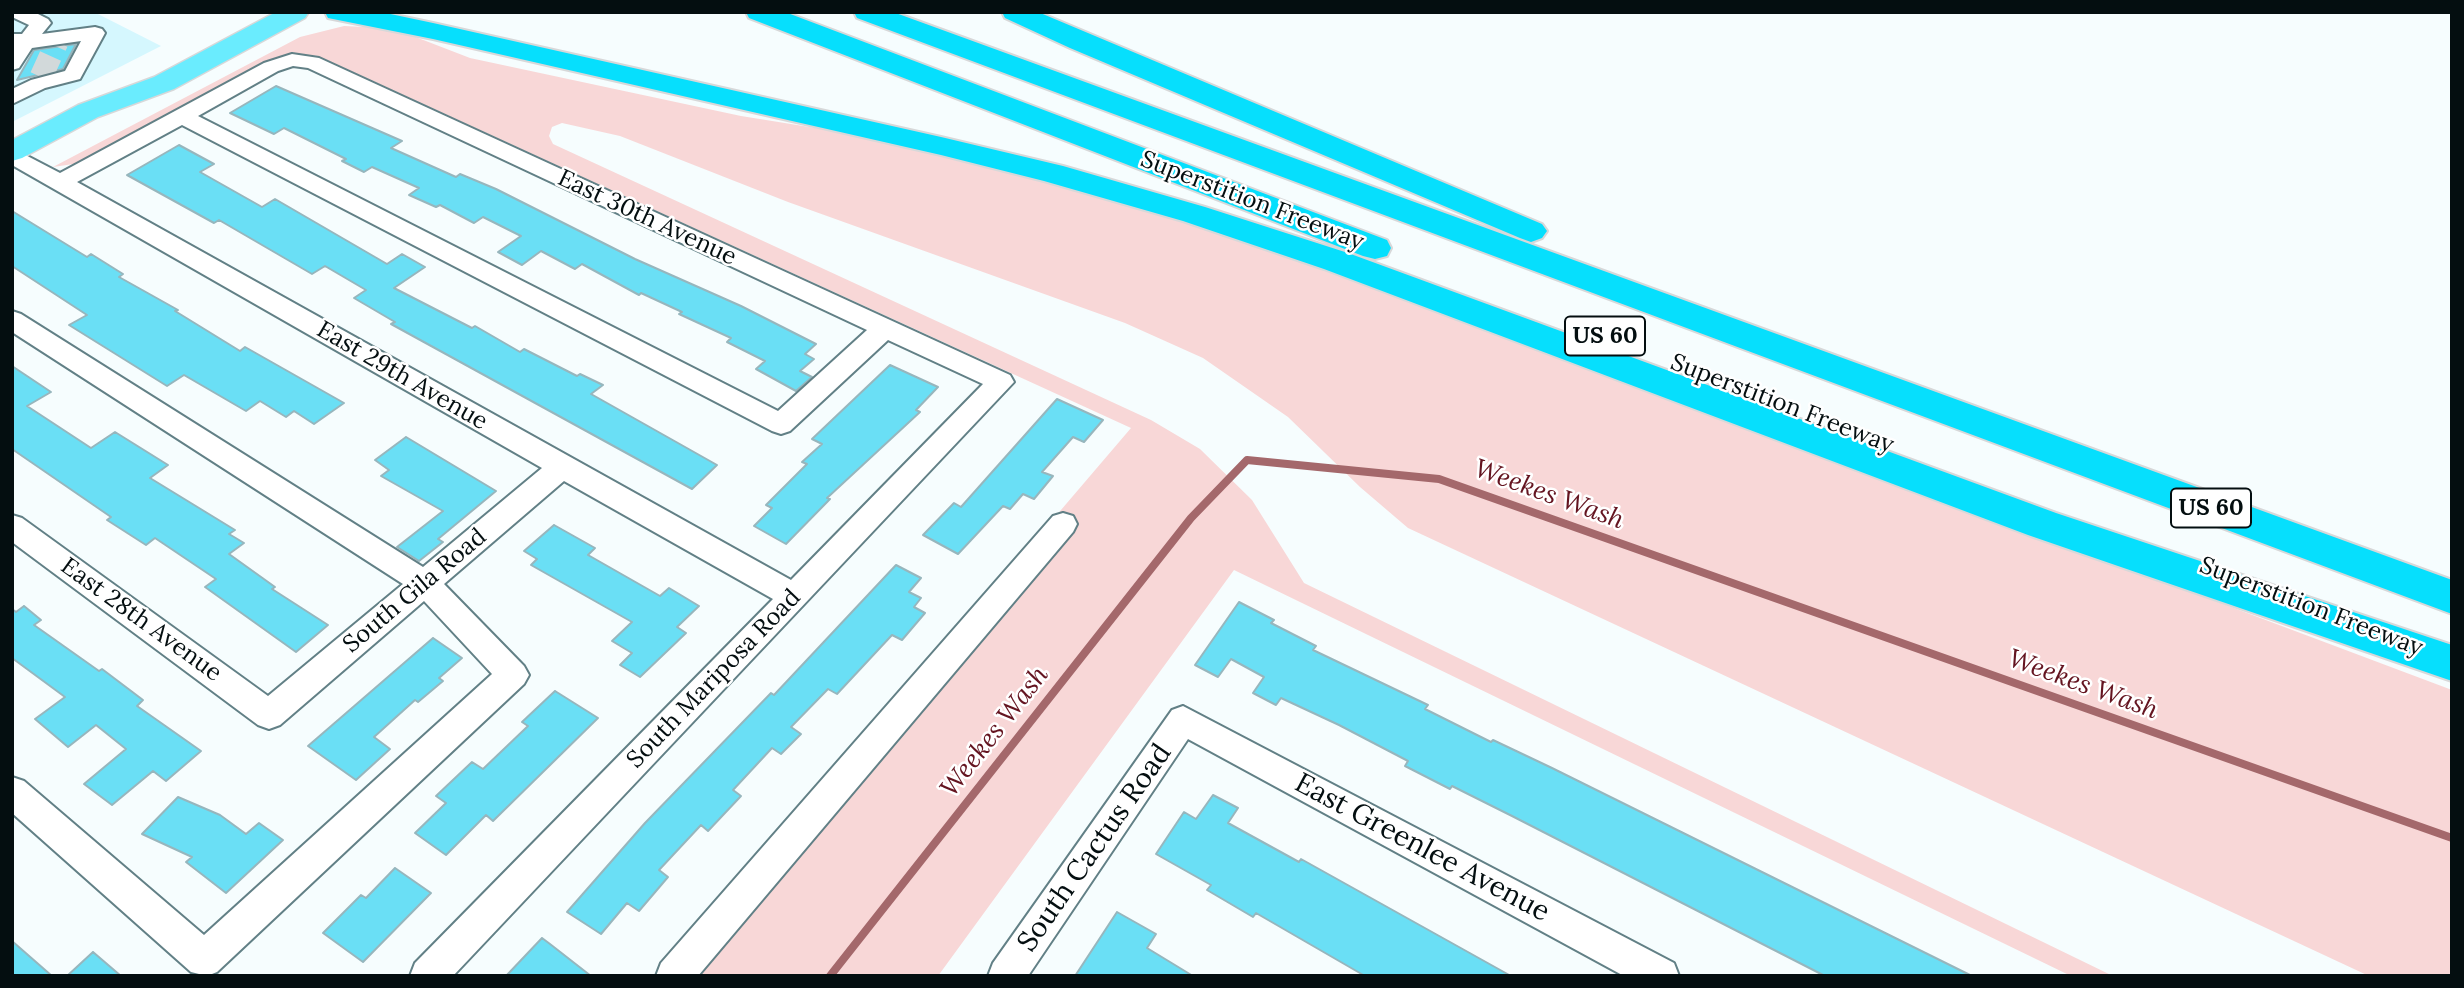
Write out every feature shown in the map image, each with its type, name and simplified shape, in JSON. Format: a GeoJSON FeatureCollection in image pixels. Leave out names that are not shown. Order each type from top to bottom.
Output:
{"type":"FeatureCollection","features":[{"type":"Feature","properties":{"kind":"highway"},"geometry":{"type":"LineString","coordinates":[[338,12],[928,142],[1052,173],[1194,214],[1336,261],[2042,524],[2452,662]]}},
{"type":"Feature","properties":{"kind":"highway","name":"Superstition Freeway"},"geometry":{"type":"LineString","coordinates":[[759,12],[2452,662]]}},
{"type":"Feature","properties":{"kind":"highway","name":"Superstition Freeway"},"geometry":{"type":"LineString","coordinates":[[867,12],[2452,597]]}},
{"type":"Feature","properties":{"kind":"highway"},"geometry":{"type":"LineString","coordinates":[[1016,12],[1080,42],[1762,328],[1971,420]]}},
{"type":"Feature","properties":{"kind":"main road"},"geometry":{"type":"LineString","coordinates":[[88,111],[137,71],[248,12]]}},
{"type":"Feature","properties":{"kind":"main road"},"geometry":{"type":"LineString","coordinates":[[12,153],[88,111],[164,83],[296,12]]}},
{"type":"Feature","properties":{"kind":"street"},"geometry":{"type":"LineString","coordinates":[[12,64],[19,40],[41,23],[17,12]]}},
{"type":"Feature","properties":{"kind":"street"},"geometry":{"type":"LineString","coordinates":[[12,88],[73,75],[95,33],[58,40],[19,40]]}},
{"type":"Feature","properties":{"kind":"street","name":"East 30th Avenue"},"geometry":{"type":"LineString","coordinates":[[181,116],[271,67],[292,60],[312,62],[1001,382]]}},
{"type":"Feature","properties":{"kind":"street"},"geometry":{"type":"LineString","coordinates":[[12,97],[39,81]]}},
{"type":"Feature","properties":{"kind":"street"},"geometry":{"type":"LineString","coordinates":[[61,182],[181,116],[781,424],[884,329]]}},
{"type":"Feature","properties":{"kind":"street","name":"East 29th Avenue"},"geometry":{"type":"LineString","coordinates":[[12,153],[562,467],[794,596]]}},
{"type":"Feature","properties":{"kind":"street"},"geometry":{"type":"LineString","coordinates":[[12,320],[425,583],[513,675],[204,959],[12,792]]}},
{"type":"Feature","properties":{"kind":"street","name":"South Mariposa Road"},"geometry":{"type":"LineString","coordinates":[[428,976],[1001,382]]}},
{"type":"Feature","properties":{"kind":"street","name":"South Gila Road"},"geometry":{"type":"LineString","coordinates":[[269,715],[562,467]]}},
{"type":"Feature","properties":{"kind":"street"},"geometry":{"type":"LineString","coordinates":[[674,976],[1063,524]]}},
{"type":"Feature","properties":{"kind":"street","name":"East 28th Avenue"},"geometry":{"type":"LineString","coordinates":[[12,526],[269,715]]}},
{"type":"Feature","properties":{"kind":"street","name":"South Cactus Road"},"geometry":{"type":"LineString","coordinates":[[1006,976],[1184,720]]}},
{"type":"Feature","properties":{"kind":"street","name":"East Greenlee Avenue"},"geometry":{"type":"LineString","coordinates":[[1184,720],[1661,976]]}},
{"type":"Feature","properties":{"kind":"shaded area"},"geometry":{"type":"Polygon","coordinates":[[[12,12],[94,12],[161,46],[12,122],[12,12]]]}},
{"type":"Feature","properties":{"kind":"shaded area"},"geometry":{"type":"Polygon","coordinates":[[[344,26],[413,36],[470,58],[741,116],[847,133],[1053,184],[1228,235],[1630,381],[2452,690],[2452,976],[2369,976],[1408,528],[1360,487],[1288,417],[1203,358],[1125,323],[788,202],[620,136],[562,123],[552,127],[549,136],[553,144],[1151,420],[1200,449],[1252,500],[1304,583],[2113,976],[2071,976],[1234,570],[938,976],[687,976],[1055,517],[1131,428],[318,56],[295,54],[271,60],[80,163],[53,167],[300,37],[344,26]]]}},
{"type":"Feature","properties":{"kind":"building"},"geometry":{"type":"Polygon","coordinates":[[[76,44],[63,69],[17,80],[34,50],[76,44]]]}},
{"type":"Feature","properties":{"kind":"building"},"geometry":{"type":"Polygon","coordinates":[[[276,86],[402,141],[391,148],[456,177],[460,174],[496,189],[635,259],[741,306],[816,344],[805,354],[814,359],[800,371],[812,377],[796,391],[756,369],[765,361],[727,342],[731,338],[679,314],[682,312],[641,293],[639,295],[582,264],[575,269],[541,251],[522,265],[498,252],[521,236],[483,217],[474,223],[440,205],[436,207],[409,195],[419,188],[372,167],[364,172],[342,161],[346,159],[284,128],[274,134],[230,113],[276,86]]]}},
{"type":"Feature","properties":{"kind":"building"},"geometry":{"type":"Polygon","coordinates":[[[179,145],[214,164],[200,172],[262,207],[275,199],[387,264],[402,254],[425,267],[394,288],[472,328],[475,326],[520,352],[524,349],[577,376],[580,374],[603,385],[591,394],[717,465],[692,489],[391,324],[395,322],[354,298],[366,290],[325,266],[312,274],[219,220],[214,223],[127,175],[179,145]]]}},
{"type":"Feature","properties":{"kind":"building"},"geometry":{"type":"Polygon","coordinates":[[[12,211],[87,257],[91,254],[123,274],[119,277],[178,310],[175,311],[240,351],[245,347],[344,403],[314,424],[294,411],[286,417],[260,401],[246,411],[184,375],[167,386],[69,325],[87,315],[12,266],[12,211]]]}},
{"type":"Feature","properties":{"kind":"building"},"geometry":{"type":"Polygon","coordinates":[[[890,365],[938,387],[916,410],[920,412],[827,498],[830,499],[786,544],[754,526],[772,508],[766,505],[807,464],[802,462],[822,444],[812,439],[890,365]]]}},
{"type":"Feature","properties":{"kind":"building"},"geometry":{"type":"Polygon","coordinates":[[[12,366],[51,392],[27,406],[91,448],[115,432],[168,465],[150,478],[235,530],[229,534],[244,543],[229,554],[275,587],[272,589],[328,625],[296,652],[205,587],[216,579],[155,538],[146,545],[107,520],[111,517],[12,449],[12,366]]]}},
{"type":"Feature","properties":{"kind":"building"},"geometry":{"type":"Polygon","coordinates":[[[1057,399],[1103,420],[1084,442],[1073,437],[1042,472],[1053,476],[1034,499],[1023,494],[1010,509],[1003,506],[958,554],[923,535],[954,503],[961,507],[1057,399]]]}},
{"type":"Feature","properties":{"kind":"building"},"geometry":{"type":"Polygon","coordinates":[[[406,437],[496,491],[438,539],[443,542],[419,561],[397,547],[443,511],[381,476],[389,470],[375,460],[406,437]]]}},
{"type":"Feature","properties":{"kind":"building"},"geometry":{"type":"Polygon","coordinates":[[[554,525],[595,548],[588,555],[660,596],[669,588],[699,606],[677,627],[686,633],[640,677],[620,665],[632,653],[612,641],[632,622],[531,565],[537,559],[524,551],[554,525]]]}},
{"type":"Feature","properties":{"kind":"building"},"geometry":{"type":"Polygon","coordinates":[[[896,565],[921,578],[909,592],[921,598],[914,607],[925,613],[902,640],[892,635],[837,694],[828,689],[791,727],[801,734],[781,754],[772,748],[733,790],[741,796],[708,831],[701,825],[659,870],[668,877],[639,911],[627,903],[601,934],[567,912],[645,823],[771,693],[774,695],[896,565]]]}},
{"type":"Feature","properties":{"kind":"building"},"geometry":{"type":"Polygon","coordinates":[[[1239,602],[1274,620],[1271,623],[1316,646],[1313,650],[1428,705],[1425,709],[1491,742],[1493,740],[1552,768],[1972,976],[1825,976],[1452,786],[1450,789],[1405,766],[1408,761],[1339,725],[1281,698],[1276,705],[1253,693],[1264,677],[1231,659],[1218,677],[1195,665],[1239,602]]]}},
{"type":"Feature","properties":{"kind":"building"},"geometry":{"type":"Polygon","coordinates":[[[24,606],[41,620],[34,625],[99,671],[102,669],[143,700],[137,706],[201,751],[166,781],[153,771],[112,805],[84,784],[126,749],[96,725],[68,747],[35,719],[65,697],[12,658],[12,609],[16,612],[24,606]]]}},
{"type":"Feature","properties":{"kind":"building"},"geometry":{"type":"Polygon","coordinates":[[[433,638],[462,658],[439,678],[443,681],[418,702],[415,700],[374,737],[390,749],[356,780],[308,746],[433,638]]]}},
{"type":"Feature","properties":{"kind":"building"},"geometry":{"type":"Polygon","coordinates":[[[555,691],[598,718],[493,821],[486,815],[446,855],[415,833],[446,803],[436,796],[472,762],[483,769],[528,726],[522,722],[555,691]]]}},
{"type":"Feature","properties":{"kind":"building"},"geometry":{"type":"Polygon","coordinates":[[[1213,795],[1238,808],[1228,823],[1299,862],[1301,859],[1511,976],[1365,976],[1256,913],[1253,917],[1207,890],[1211,885],[1156,854],[1184,812],[1196,819],[1213,795]]]}},
{"type":"Feature","properties":{"kind":"building"},"geometry":{"type":"Polygon","coordinates":[[[178,797],[220,815],[246,834],[259,823],[283,840],[226,893],[186,862],[192,857],[142,834],[178,797]]]}},
{"type":"Feature","properties":{"kind":"building"},"geometry":{"type":"Polygon","coordinates":[[[395,868],[431,893],[363,962],[323,933],[361,895],[366,898],[395,868]]]}},
{"type":"Feature","properties":{"kind":"building"},"geometry":{"type":"Polygon","coordinates":[[[1117,912],[1156,934],[1147,948],[1193,976],[1075,976],[1117,912]]]}},
{"type":"Feature","properties":{"kind":"building"},"geometry":{"type":"Polygon","coordinates":[[[542,938],[550,944],[591,976],[506,976],[542,938]]]}},
{"type":"Feature","properties":{"kind":"building"},"geometry":{"type":"Polygon","coordinates":[[[12,941],[52,976],[12,976],[12,941]]]}},
{"type":"Feature","properties":{"kind":"building"},"geometry":{"type":"Polygon","coordinates":[[[93,952],[121,976],[67,976],[93,952]]]}},
{"type":"Feature","properties":{"kind":"waterway","name":"Weekes Wash"},"geometry":{"type":"LineString","coordinates":[[830,976],[1191,518],[1247,460],[1439,479],[2452,838]]}},
{"type":"Feature","properties":{"kind":"tunnel"},"geometry":{"type":"LineString","coordinates":[[41,77],[57,42]]}}]}
